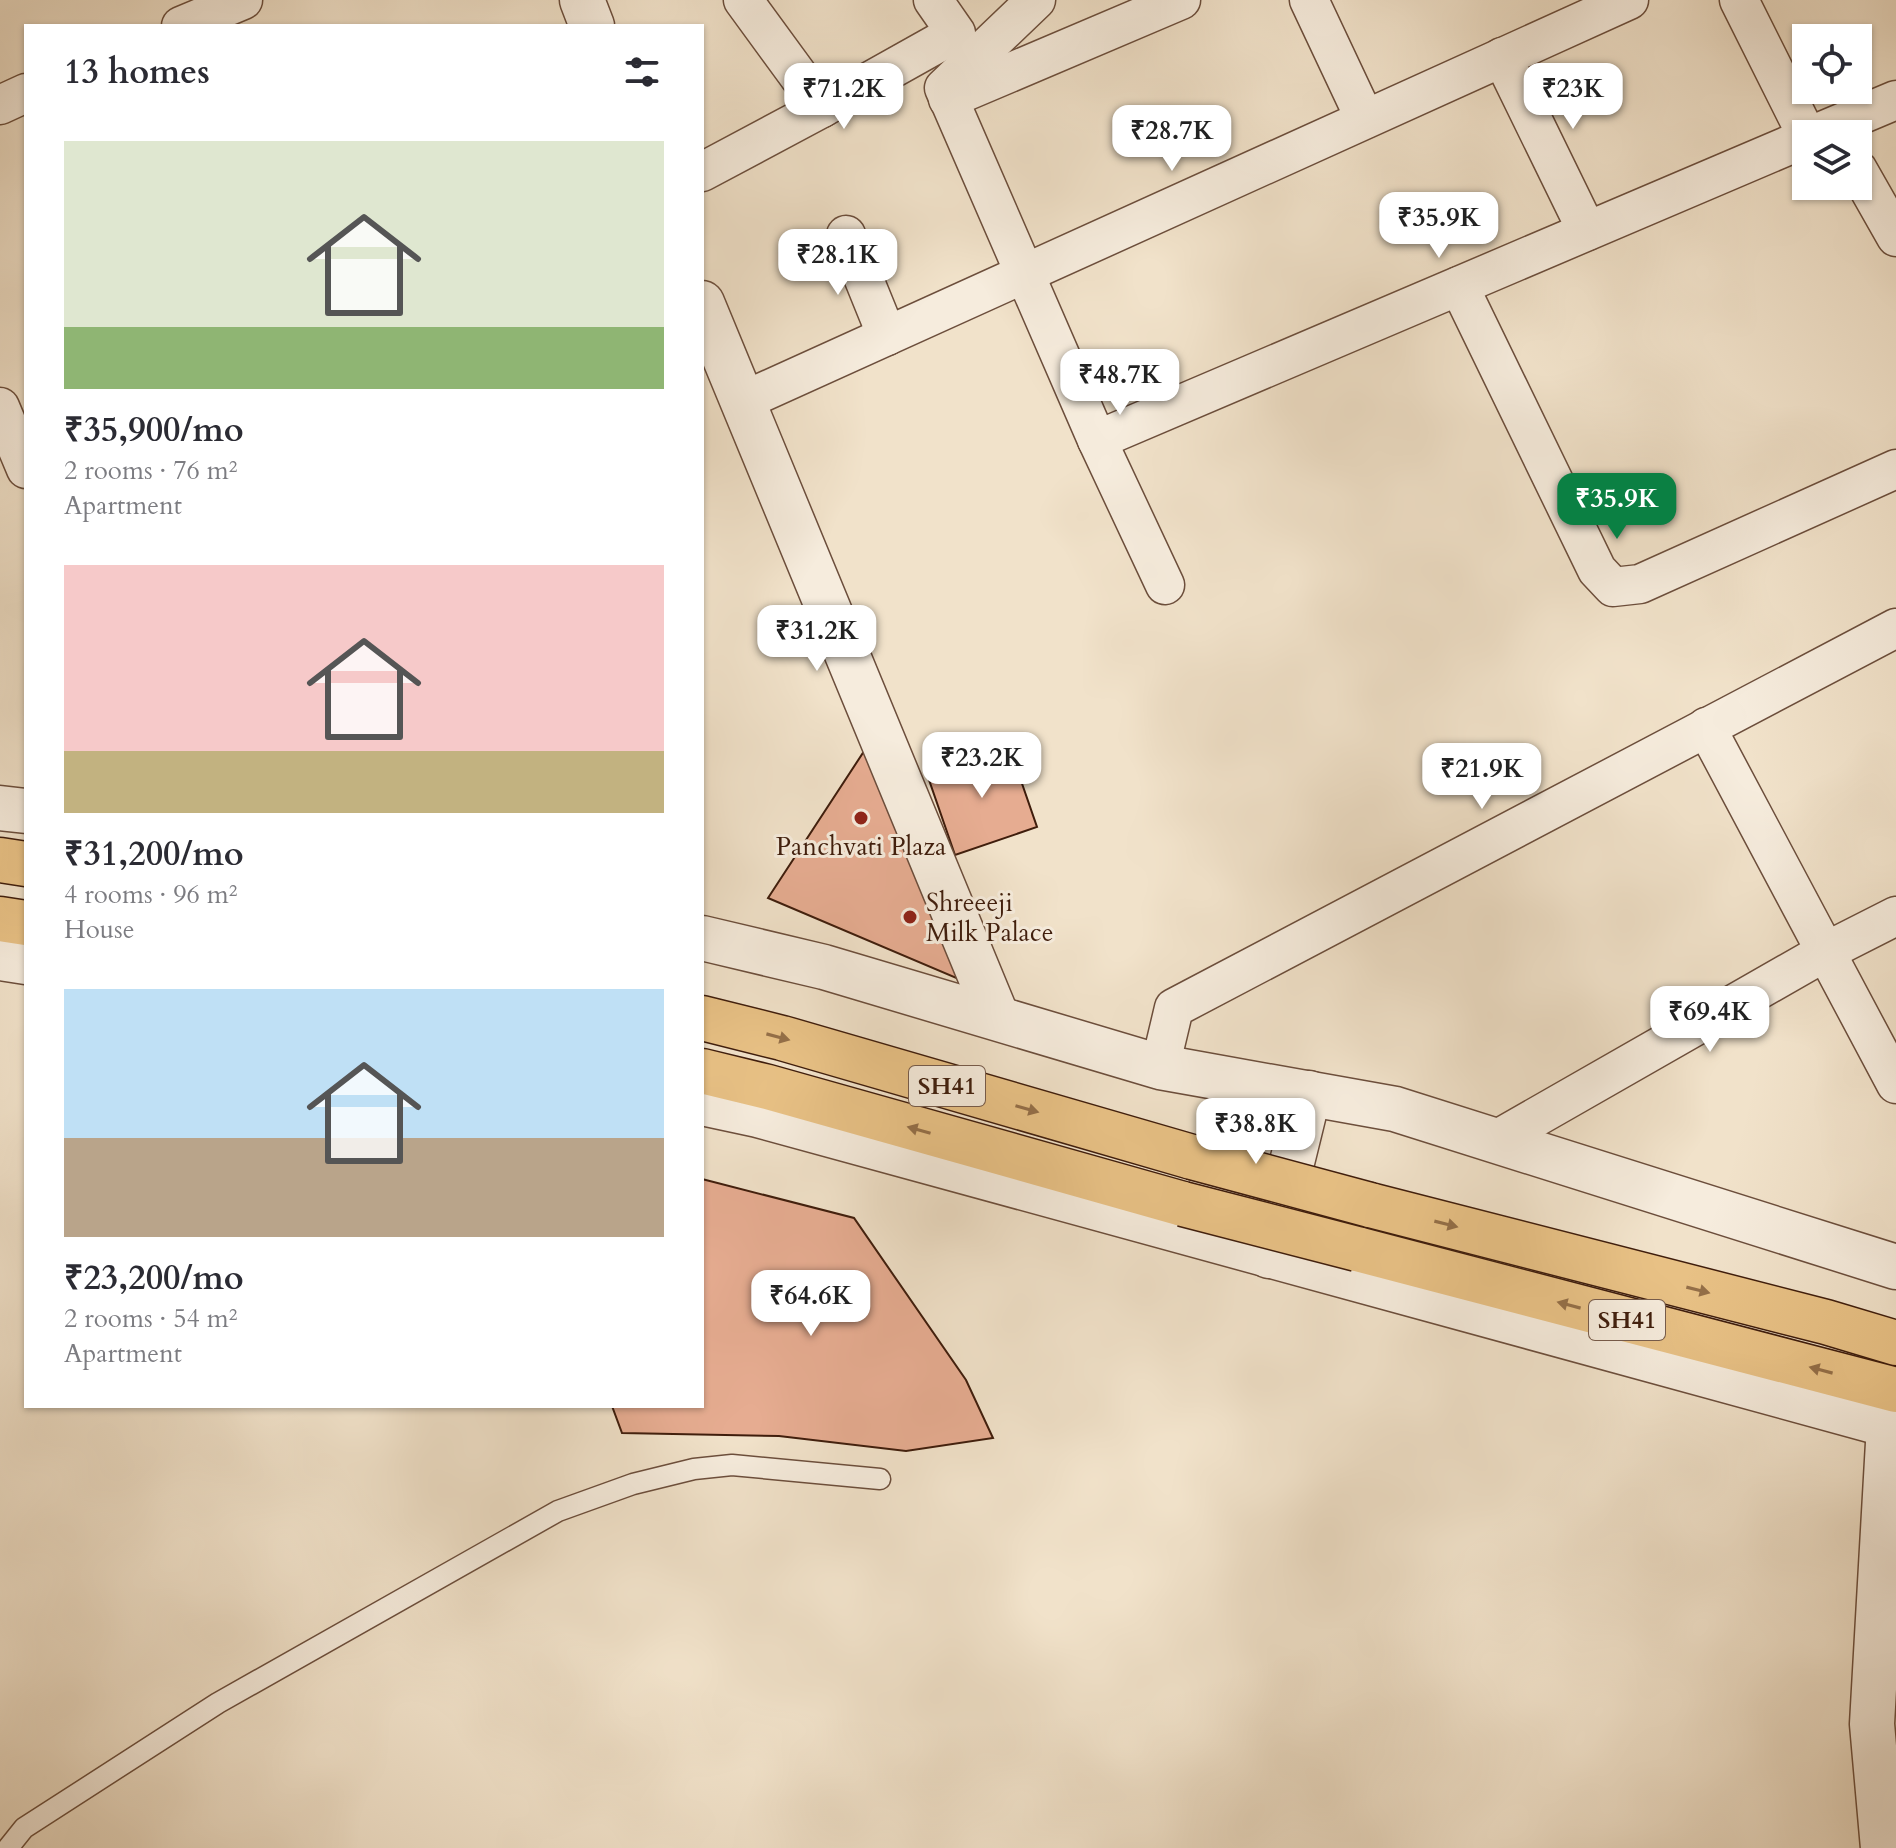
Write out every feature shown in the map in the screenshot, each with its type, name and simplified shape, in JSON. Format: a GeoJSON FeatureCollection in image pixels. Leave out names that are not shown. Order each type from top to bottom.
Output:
{"type":"FeatureCollection","features":[{"type":"Feature","properties":{"kind":"main road"},"geometry":{"type":"LineString","coordinates":[[0,860],[24,864]]}},
{"type":"Feature","properties":{"kind":"main road"},"geometry":{"type":"LineString","coordinates":[[0,919],[24,923]]}},
{"type":"Feature","properties":{"kind":"main road","name":"SH41"},"geometry":{"type":"LineString","coordinates":[[704,1018],[782,1038],[1192,1157],[1826,1322],[1896,1343]]}},
{"type":"Feature","properties":{"kind":"main road","name":"SH41"},"geometry":{"type":"LineString","coordinates":[[704,1071],[1357,1249],[1894,1414]]}},
{"type":"Feature","properties":{"kind":"street"},"geometry":{"type":"LineString","coordinates":[[186,24],[243,0]]}},
{"type":"Feature","properties":{"kind":"street"},"geometry":{"type":"LineString","coordinates":[[582,0],[591,24]]}},
{"type":"Feature","properties":{"kind":"street"},"geometry":{"type":"LineString","coordinates":[[743,0],[822,108]]}},
{"type":"Feature","properties":{"kind":"street"},"geometry":{"type":"LineString","coordinates":[[704,171],[956,33],[933,0]]}},
{"type":"Feature","properties":{"kind":"street"},"geometry":{"type":"LineString","coordinates":[[1036,0],[944,88],[1023,274],[1165,585]]}},
{"type":"Feature","properties":{"kind":"street"},"geometry":{"type":"LineString","coordinates":[[948,99],[1181,0]]}},
{"type":"Feature","properties":{"kind":"street"},"geometry":{"type":"LineString","coordinates":[[1309,0],[1365,119]]}},
{"type":"Feature","properties":{"kind":"street"},"geometry":{"type":"LineString","coordinates":[[741,402],[1629,0]]}},
{"type":"Feature","properties":{"kind":"street"},"geometry":{"type":"LineString","coordinates":[[1739,0],[1812,120]]}},
{"type":"Feature","properties":{"kind":"street"},"geometry":{"type":"LineString","coordinates":[[1502,57],[1587,231]]}},
{"type":"Feature","properties":{"kind":"street"},"geometry":{"type":"LineString","coordinates":[[0,105],[24,94]]}},
{"type":"Feature","properties":{"kind":"street"},"geometry":{"type":"LineString","coordinates":[[1850,120],[1896,100]]}},
{"type":"Feature","properties":{"kind":"street"},"geometry":{"type":"LineString","coordinates":[[1097,440],[1792,145]]}},
{"type":"Feature","properties":{"kind":"street"},"geometry":{"type":"LineString","coordinates":[[1872,195],[1896,237]]}},
{"type":"Feature","properties":{"kind":"street"},"geometry":{"type":"LineString","coordinates":[[846,235],[887,336]]}},
{"type":"Feature","properties":{"kind":"street"},"geometry":{"type":"LineString","coordinates":[[1459,286],[1597,570],[1613,587],[1640,584],[1896,469]]}},
{"type":"Feature","properties":{"kind":"street"},"geometry":{"type":"LineString","coordinates":[[707,332],[741,402],[997,1017]]}},
{"type":"Feature","properties":{"kind":"street"},"geometry":{"type":"LineString","coordinates":[[0,407],[24,464]]}},
{"type":"Feature","properties":{"kind":"street"},"geometry":{"type":"LineString","coordinates":[[1160,1067],[1174,1008],[1896,628]]}},
{"type":"Feature","properties":{"kind":"street"},"geometry":{"type":"LineString","coordinates":[[1706,727],[1896,1084]]}},
{"type":"Feature","properties":{"kind":"street"},"geometry":{"type":"LineString","coordinates":[[0,808],[24,811]]}},
{"type":"Feature","properties":{"kind":"street"},"geometry":{"type":"LineString","coordinates":[[1496,1140],[1825,952],[1896,916]]}},
{"type":"Feature","properties":{"kind":"street"},"geometry":{"type":"LineString","coordinates":[[704,938],[824,967],[1160,1067],[1395,1109],[1896,1267]]}},
{"type":"Feature","properties":{"kind":"street"},"geometry":{"type":"LineString","coordinates":[[0,958],[24,962]]}},
{"type":"Feature","properties":{"kind":"street"},"geometry":{"type":"LineString","coordinates":[[1269,1256],[1309,1093]]}},
{"type":"Feature","properties":{"kind":"street"},"geometry":{"type":"LineString","coordinates":[[704,1103],[758,1115],[1269,1256],[1894,1414],[1872,1724],[1883,1848]]}},
{"type":"Feature","properties":{"kind":"lane"},"geometry":{"type":"LineString","coordinates":[[8,1848],[24,1828],[218,1703],[558,1511],[633,1484],[720,1466],[880,1479]]}},
{"type":"Feature","properties":{"kind":"building","name":"Panchvati Plaza"},"geometry":{"type":"Polygon","coordinates":[[[872,739],[961,980],[768,898],[872,739]]]}},
{"type":"Feature","properties":{"kind":"building"},"geometry":{"type":"Polygon","coordinates":[[[1009,746],[1037,827],[955,855],[927,774],[1009,746]]]}},
{"type":"Feature","properties":{"kind":"building"},"geometry":{"type":"Polygon","coordinates":[[[704,1180],[854,1218],[966,1380],[993,1438],[906,1451],[779,1436],[622,1433],[613,1408],[704,1408],[704,1180]]]}},
{"type":"Feature","properties":{"kind":"place","name":"Panchvati Plaza"},"geometry":{"type":"Point","coordinates":[861,818]}},
{"type":"Feature","properties":{"kind":"place","name":"Shreeeji Milk Palace"},"geometry":{"type":"Point","coordinates":[910,917]}}]}
